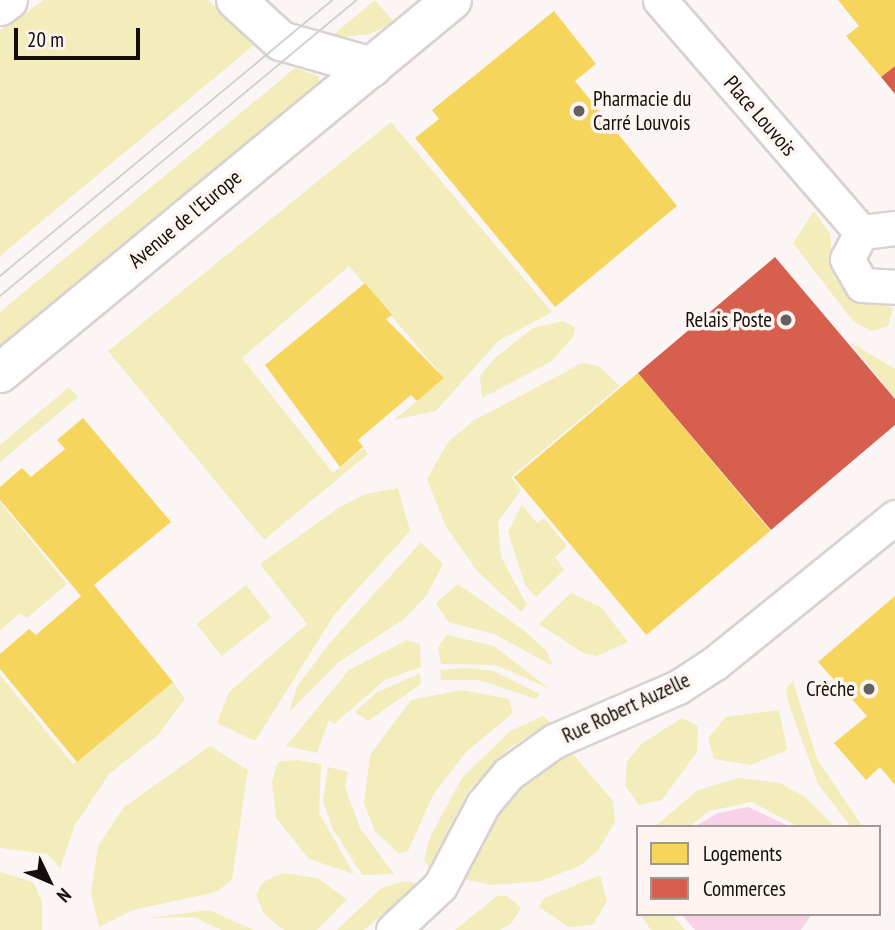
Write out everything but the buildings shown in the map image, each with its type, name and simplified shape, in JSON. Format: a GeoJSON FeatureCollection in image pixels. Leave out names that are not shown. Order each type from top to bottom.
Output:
{"type":"FeatureCollection","features":[{"type":"Feature","properties":{"kind":"main road"},"geometry":{"type":"LineString","coordinates":[[0,6],[8,0]]}},
{"type":"Feature","properties":{"kind":"main road"},"geometry":{"type":"LineString","coordinates":[[236,0],[281,41],[372,66]]}},
{"type":"Feature","properties":{"kind":"main road","name":"Avenue de l'Europe"},"geometry":{"type":"LineString","coordinates":[[0,373],[452,0]]}},
{"type":"Feature","properties":{"kind":"street","name":"Place Louvois"},"geometry":{"type":"LineString","coordinates":[[660,0],[861,232]]}},
{"type":"Feature","properties":{"kind":"street"},"geometry":{"type":"LineString","coordinates":[[895,228],[882,225],[861,232],[847,259],[855,278],[872,289],[895,287]]}},
{"type":"Feature","properties":{"kind":"street","name":"Rue Robert Auzelle"},"geometry":{"type":"LineString","coordinates":[[393,930],[440,887],[483,804],[508,774],[554,741],[678,687],[715,663],[895,517]]}},
{"type":"Feature","properties":{"kind":"shaded area"},"geometry":{"type":"Polygon","coordinates":[[[44,0],[208,0],[254,45],[0,256],[0,30],[44,0]]]}},
{"type":"Feature","properties":{"kind":"shaded area"},"geometry":{"type":"Polygon","coordinates":[[[375,0],[394,22],[370,34],[328,39],[375,0]]]}},
{"type":"Feature","properties":{"kind":"shaded area"},"geometry":{"type":"Polygon","coordinates":[[[295,68],[319,76],[319,82],[0,348],[0,312],[295,68]]]}},
{"type":"Feature","properties":{"kind":"shaded area"},"geometry":{"type":"Polygon","coordinates":[[[391,122],[552,312],[498,341],[436,411],[394,420],[444,378],[349,266],[242,358],[333,473],[364,448],[368,454],[264,540],[108,351],[391,122]]]}},
{"type":"Feature","properties":{"kind":"shaded area"},"geometry":{"type":"Polygon","coordinates":[[[814,211],[830,234],[834,276],[846,292],[893,308],[888,326],[872,331],[853,321],[793,243],[814,211]]]}},
{"type":"Feature","properties":{"kind":"shaded area"},"geometry":{"type":"Polygon","coordinates":[[[563,321],[575,327],[573,337],[552,361],[482,398],[480,376],[494,359],[533,328],[563,321]]]}},
{"type":"Feature","properties":{"kind":"shaded area"},"geometry":{"type":"Polygon","coordinates":[[[850,342],[895,369],[895,398],[850,342]]]}},
{"type":"Feature","properties":{"kind":"shaded area"},"geometry":{"type":"Polygon","coordinates":[[[582,363],[599,366],[620,386],[511,477],[521,490],[498,522],[501,557],[527,605],[521,612],[478,572],[446,527],[427,479],[448,442],[473,421],[582,363]]]}},
{"type":"Feature","properties":{"kind":"shaded area"},"geometry":{"type":"Polygon","coordinates":[[[69,387],[78,397],[0,462],[0,445],[69,387]]]}},
{"type":"Feature","properties":{"kind":"shaded area"},"geometry":{"type":"Polygon","coordinates":[[[398,488],[410,531],[334,615],[255,741],[217,723],[229,692],[307,624],[260,564],[337,509],[365,494],[398,488]]]}},
{"type":"Feature","properties":{"kind":"shaded area"},"geometry":{"type":"Polygon","coordinates":[[[0,502],[67,584],[27,618],[20,613],[0,631],[0,502]]]}},
{"type":"Feature","properties":{"kind":"shaded area"},"geometry":{"type":"Polygon","coordinates":[[[522,505],[537,523],[544,518],[567,546],[555,557],[564,570],[536,597],[525,585],[508,532],[522,505]]]}},
{"type":"Feature","properties":{"kind":"shaded area"},"geometry":{"type":"Polygon","coordinates":[[[421,542],[443,564],[426,596],[404,619],[339,662],[289,712],[297,687],[327,646],[421,542]]]}},
{"type":"Feature","properties":{"kind":"shaded area"},"geometry":{"type":"Polygon","coordinates":[[[458,584],[522,629],[546,650],[553,666],[494,634],[448,622],[436,603],[458,584]]]}},
{"type":"Feature","properties":{"kind":"shaded area"},"geometry":{"type":"Polygon","coordinates":[[[246,585],[271,617],[222,656],[196,624],[246,585]]]}},
{"type":"Feature","properties":{"kind":"shaded area"},"geometry":{"type":"Polygon","coordinates":[[[571,593],[601,607],[628,642],[597,656],[583,653],[539,624],[571,593]]]}},
{"type":"Feature","properties":{"kind":"shaded area"},"geometry":{"type":"Polygon","coordinates":[[[447,635],[494,646],[550,689],[496,665],[441,664],[438,647],[447,635]]]}},
{"type":"Feature","properties":{"kind":"shaded area"},"geometry":{"type":"Polygon","coordinates":[[[407,640],[420,644],[421,667],[385,680],[334,724],[329,720],[317,753],[286,746],[349,670],[407,640]]]}},
{"type":"Feature","properties":{"kind":"shaded area"},"geometry":{"type":"Polygon","coordinates":[[[468,668],[493,671],[540,694],[536,699],[479,680],[441,680],[440,670],[468,668]]]}},
{"type":"Feature","properties":{"kind":"shaded area"},"geometry":{"type":"Polygon","coordinates":[[[420,673],[421,684],[368,721],[355,712],[376,693],[420,673]]]}},
{"type":"Feature","properties":{"kind":"shaded area"},"geometry":{"type":"Polygon","coordinates":[[[0,675],[73,764],[173,682],[185,699],[158,735],[109,774],[75,825],[60,868],[47,854],[0,848],[0,675]]]}},
{"type":"Feature","properties":{"kind":"shaded area"},"geometry":{"type":"Polygon","coordinates":[[[793,681],[817,759],[862,825],[849,825],[818,784],[788,702],[786,688],[793,681]]]}},
{"type":"Feature","properties":{"kind":"shaded area"},"geometry":{"type":"Polygon","coordinates":[[[462,690],[509,699],[513,713],[466,752],[433,795],[408,851],[398,853],[375,831],[364,803],[370,755],[411,700],[462,690]]]}},
{"type":"Feature","properties":{"kind":"shaded area"},"geometry":{"type":"Polygon","coordinates":[[[779,710],[787,750],[751,765],[714,759],[708,738],[726,717],[779,710]]]}},
{"type":"Feature","properties":{"kind":"shaded area"},"geometry":{"type":"Polygon","coordinates":[[[543,716],[551,723],[509,748],[469,790],[429,868],[424,860],[430,837],[462,778],[510,731],[543,716]]]}},
{"type":"Feature","properties":{"kind":"shaded area"},"geometry":{"type":"Polygon","coordinates":[[[682,718],[698,726],[697,752],[662,800],[639,805],[625,786],[627,762],[641,744],[682,718]]]}},
{"type":"Feature","properties":{"kind":"shaded area"},"geometry":{"type":"Polygon","coordinates":[[[210,746],[248,770],[232,880],[216,892],[133,910],[99,927],[91,893],[98,846],[124,807],[210,746]]]}},
{"type":"Feature","properties":{"kind":"shaded area"},"geometry":{"type":"Polygon","coordinates":[[[573,754],[613,801],[615,822],[599,849],[581,865],[541,881],[492,885],[464,879],[486,829],[507,799],[532,776],[573,754]]]}},
{"type":"Feature","properties":{"kind":"shaded area"},"geometry":{"type":"Polygon","coordinates":[[[297,760],[321,764],[319,813],[354,874],[309,859],[276,818],[272,782],[278,762],[297,760]]]}},
{"type":"Feature","properties":{"kind":"shaded area"},"geometry":{"type":"Polygon","coordinates":[[[328,767],[348,772],[345,787],[360,828],[394,874],[362,875],[333,829],[323,801],[328,767]]]}},
{"type":"Feature","properties":{"kind":"shaded area"},"geometry":{"type":"Polygon","coordinates":[[[739,778],[780,783],[805,797],[833,825],[795,825],[752,802],[709,811],[692,825],[656,825],[698,790],[739,778]]]}},
{"type":"Feature","properties":{"kind":"shaded area"},"geometry":{"type":"Polygon","coordinates":[[[748,807],[787,825],[697,825],[718,813],[748,807]]]}},
{"type":"Feature","properties":{"kind":"shaded area"},"geometry":{"type":"Polygon","coordinates":[[[0,872],[33,882],[42,901],[42,930],[0,930],[0,872]]]}},
{"type":"Feature","properties":{"kind":"shaded area"},"geometry":{"type":"Polygon","coordinates":[[[283,873],[317,878],[347,899],[317,930],[284,930],[264,914],[256,895],[263,882],[283,873]]]}},
{"type":"Feature","properties":{"kind":"shaded area"},"geometry":{"type":"Polygon","coordinates":[[[600,875],[607,901],[593,925],[569,927],[539,907],[544,898],[600,875]]]}},
{"type":"Feature","properties":{"kind":"shaded area"},"geometry":{"type":"Polygon","coordinates":[[[403,881],[418,884],[364,930],[337,930],[380,889],[403,881]]]}},
{"type":"Feature","properties":{"kind":"shaded area"},"geometry":{"type":"Polygon","coordinates":[[[497,896],[507,896],[521,908],[511,924],[500,930],[455,930],[497,896]]]}},
{"type":"Feature","properties":{"kind":"shaded area"},"geometry":{"type":"Polygon","coordinates":[[[209,910],[254,930],[221,930],[194,917],[147,918],[209,910]]]}},
{"type":"Feature","properties":{"kind":"shaded area"},"geometry":{"type":"Polygon","coordinates":[[[641,916],[674,916],[685,930],[651,930],[641,916]]]}},
{"type":"Feature","properties":{"kind":"shaded area"},"geometry":{"type":"Polygon","coordinates":[[[683,916],[811,916],[801,930],[695,930],[683,916]]]}},
{"type":"Feature","properties":{"kind":"tram line"},"geometry":{"type":"LineString","coordinates":[[0,276],[332,0]]}},
{"type":"Feature","properties":{"kind":"tram line"},"geometry":{"type":"LineString","coordinates":[[0,296],[356,0]]}},
{"type":"Feature","properties":{"kind":"place","name":"Pharmacie du Carré Louvois"},"geometry":{"type":"Point","coordinates":[579,111]}},
{"type":"Feature","properties":{"kind":"place","name":"Relais Poste"},"geometry":{"type":"Point","coordinates":[786,320]}},
{"type":"Feature","properties":{"kind":"place","name":"Crèche"},"geometry":{"type":"Point","coordinates":[869,689]}}]}
